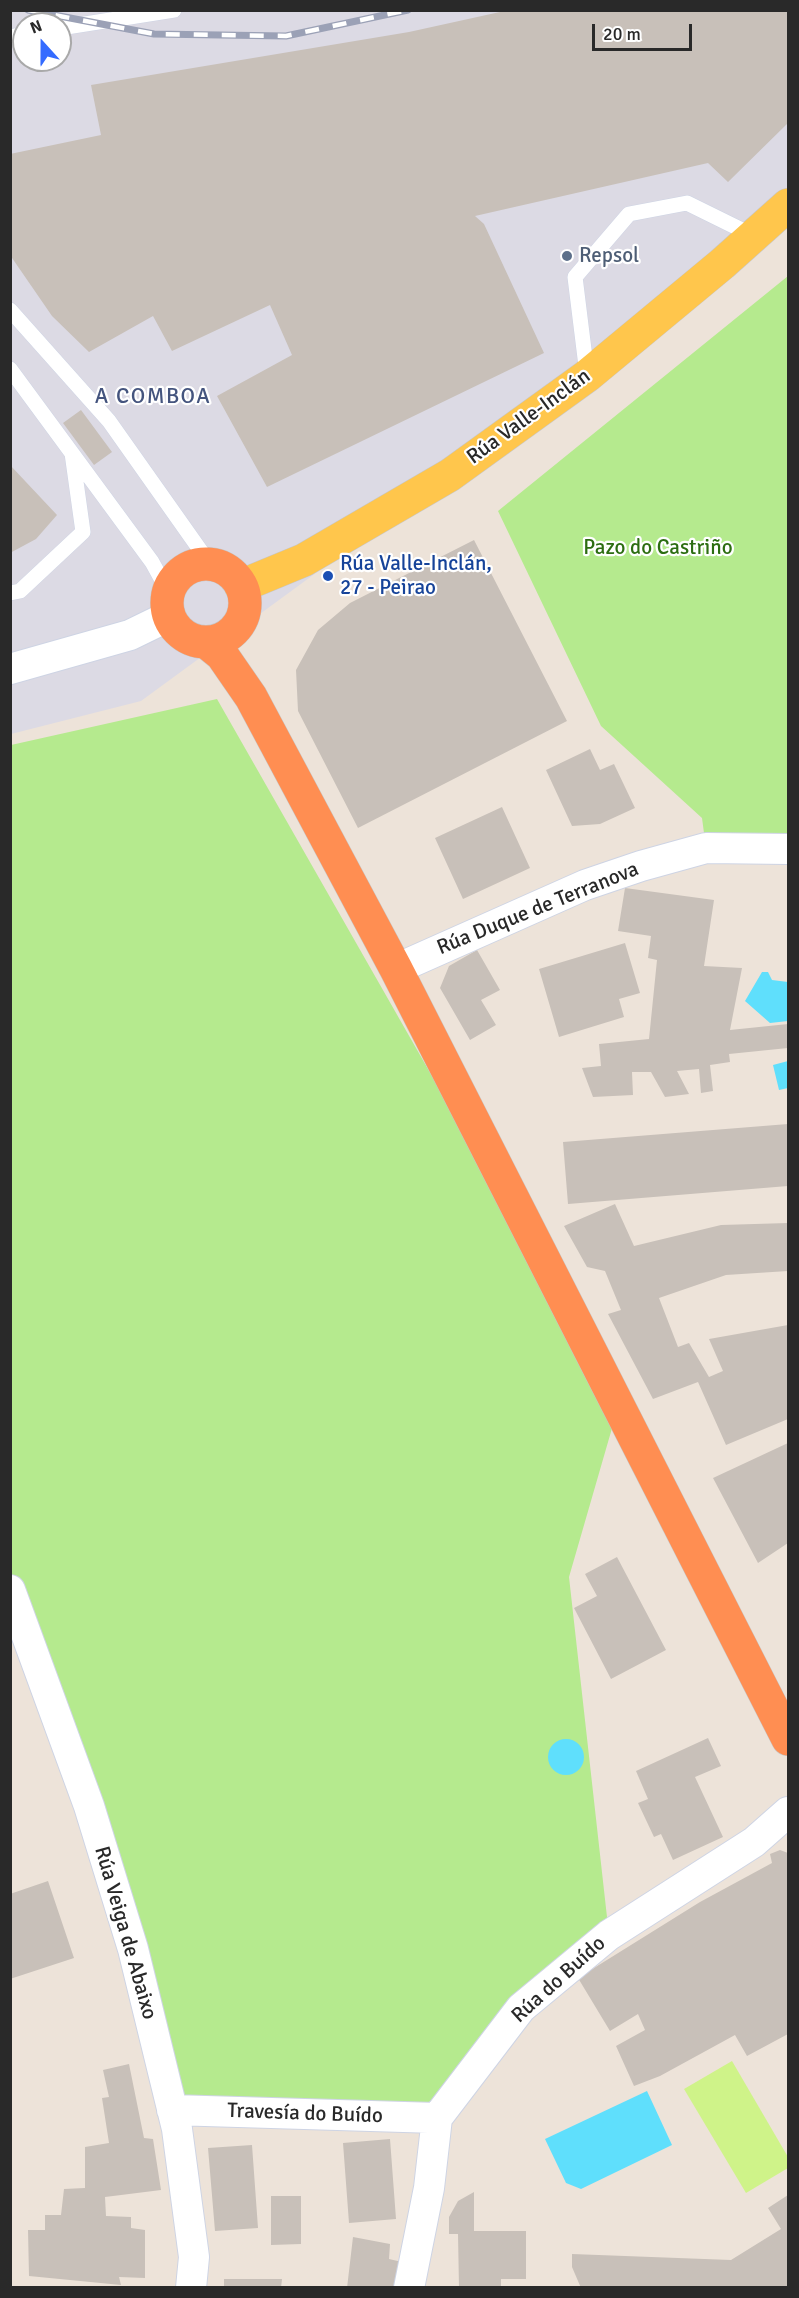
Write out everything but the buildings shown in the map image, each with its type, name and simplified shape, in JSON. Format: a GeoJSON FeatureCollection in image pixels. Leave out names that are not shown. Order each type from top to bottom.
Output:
{"type":"FeatureCollection","features":[{"type":"Feature","properties":{"kind":"highway"},"geometry":{"type":"LineString","coordinates":[[241,620],[227,636],[217,641],[206,642],[188,638],[180,632],[169,604],[175,581],[184,571],[196,565],[210,564],[234,575],[241,586],[245,603],[241,620],[248,671],[264,722]]}},
{"type":"Feature","properties":{"kind":"highway"},"geometry":{"type":"LineString","coordinates":[[206,642],[222,655],[232,668],[264,722],[396,969],[789,1739]]}},
{"type":"Feature","properties":{"kind":"main road","name":"Rúa Valle-Inclán"},"geometry":{"type":"LineString","coordinates":[[241,586],[304,561],[450,475],[587,376],[789,205]]}},
{"type":"Feature","properties":{"kind":"street"},"geometry":{"type":"LineString","coordinates":[[10,669],[130,635],[169,604]]}},
{"type":"Feature","properties":{"kind":"street","name":"Rúa Duque de Terranova"},"geometry":{"type":"LineString","coordinates":[[396,969],[585,885],[641,866],[706,848],[789,849]]}},
{"type":"Feature","properties":{"kind":"street","name":"Rúa Veiga de Abaixo"},"geometry":{"type":"LineString","coordinates":[[10,1590],[95,1828],[133,1949],[177,2129],[194,2257],[191,2288]]}},
{"type":"Feature","properties":{"kind":"street","name":"Rúa do Buído"},"geometry":{"type":"LineString","coordinates":[[437,2118],[521,2008],[609,1935],[754,1842],[789,1812]]}},
{"type":"Feature","properties":{"kind":"street","name":"Travesía do Buído"},"geometry":{"type":"LineString","coordinates":[[172,2110],[437,2118]]}},
{"type":"Feature","properties":{"kind":"street"},"geometry":{"type":"LineString","coordinates":[[409,2288],[429,2188],[437,2118]]}},
{"type":"Feature","properties":{"kind":"lane"},"geometry":{"type":"LineString","coordinates":[[72,26],[174,10]]}},
{"type":"Feature","properties":{"kind":"lane"},"geometry":{"type":"LineString","coordinates":[[587,376],[575,277],[629,214],[687,203],[754,236]]}},
{"type":"Feature","properties":{"kind":"lane"},"geometry":{"type":"LineString","coordinates":[[10,310],[110,421],[210,564]]}},
{"type":"Feature","properties":{"kind":"lane"},"geometry":{"type":"LineString","coordinates":[[10,369],[152,562],[169,604]]}},
{"type":"Feature","properties":{"kind":"lane"},"geometry":{"type":"LineString","coordinates":[[10,593],[20,591],[83,532],[71,450]]}},
{"type":"Feature","properties":{"kind":"shaded area"},"geometry":{"type":"Polygon","coordinates":[[[11,11],[788,11],[788,205],[473,458],[141,701],[11,734],[11,11]]]}},
{"type":"Feature","properties":{"kind":"green space","name":"Pazo do Castriño"},"geometry":{"type":"Polygon","coordinates":[[[788,276],[788,849],[706,848],[702,818],[601,726],[498,511],[788,276]]]}},
{"type":"Feature","properties":{"kind":"green space"},"geometry":{"type":"Polygon","coordinates":[[[217,699],[619,1404],[569,1577],[609,1935],[437,2118],[172,2110],[11,1593],[11,745],[217,699]]]}},
{"type":"Feature","properties":{"kind":"green space"},"geometry":{"type":"Polygon","coordinates":[[[732,2061],[788,2157],[788,2168],[746,2193],[684,2089],[732,2061]]]}},
{"type":"Feature","properties":{"kind":"water"},"geometry":{"type":"Polygon","coordinates":[[[762,972],[768,972],[772,980],[788,982],[788,1021],[770,1023],[745,1001],[762,972]]]}},
{"type":"Feature","properties":{"kind":"water"},"geometry":{"type":"Polygon","coordinates":[[[788,1061],[788,1088],[779,1090],[773,1065],[788,1061]]]}},
{"type":"Feature","properties":{"kind":"water"},"geometry":{"type":"Polygon","coordinates":[[[566,1739],[579,1744],[584,1757],[579,1770],[566,1775],[553,1770],[548,1757],[553,1744],[566,1739]]]}},
{"type":"Feature","properties":{"kind":"water"},"geometry":{"type":"Polygon","coordinates":[[[647,2091],[672,2145],[581,2189],[566,2183],[545,2139],[647,2091]]]}},
{"type":"Feature","properties":{"kind":"railway"},"geometry":{"type":"LineString","coordinates":[[28,10],[154,34],[286,36],[408,10]]}},
{"type":"Feature","properties":{"kind":"place","name":"Repsol"},"geometry":{"type":"Point","coordinates":[567,256]}},
{"type":"Feature","properties":{"kind":"place","name":"Rúa Valle-Inclán, 27 - Peirao"},"geometry":{"type":"Point","coordinates":[328,576]}},
{"type":"Feature","properties":{"kind":"district","name":"A COMBOA"},"geometry":{"type":"Point","coordinates":[153,397]}}]}
